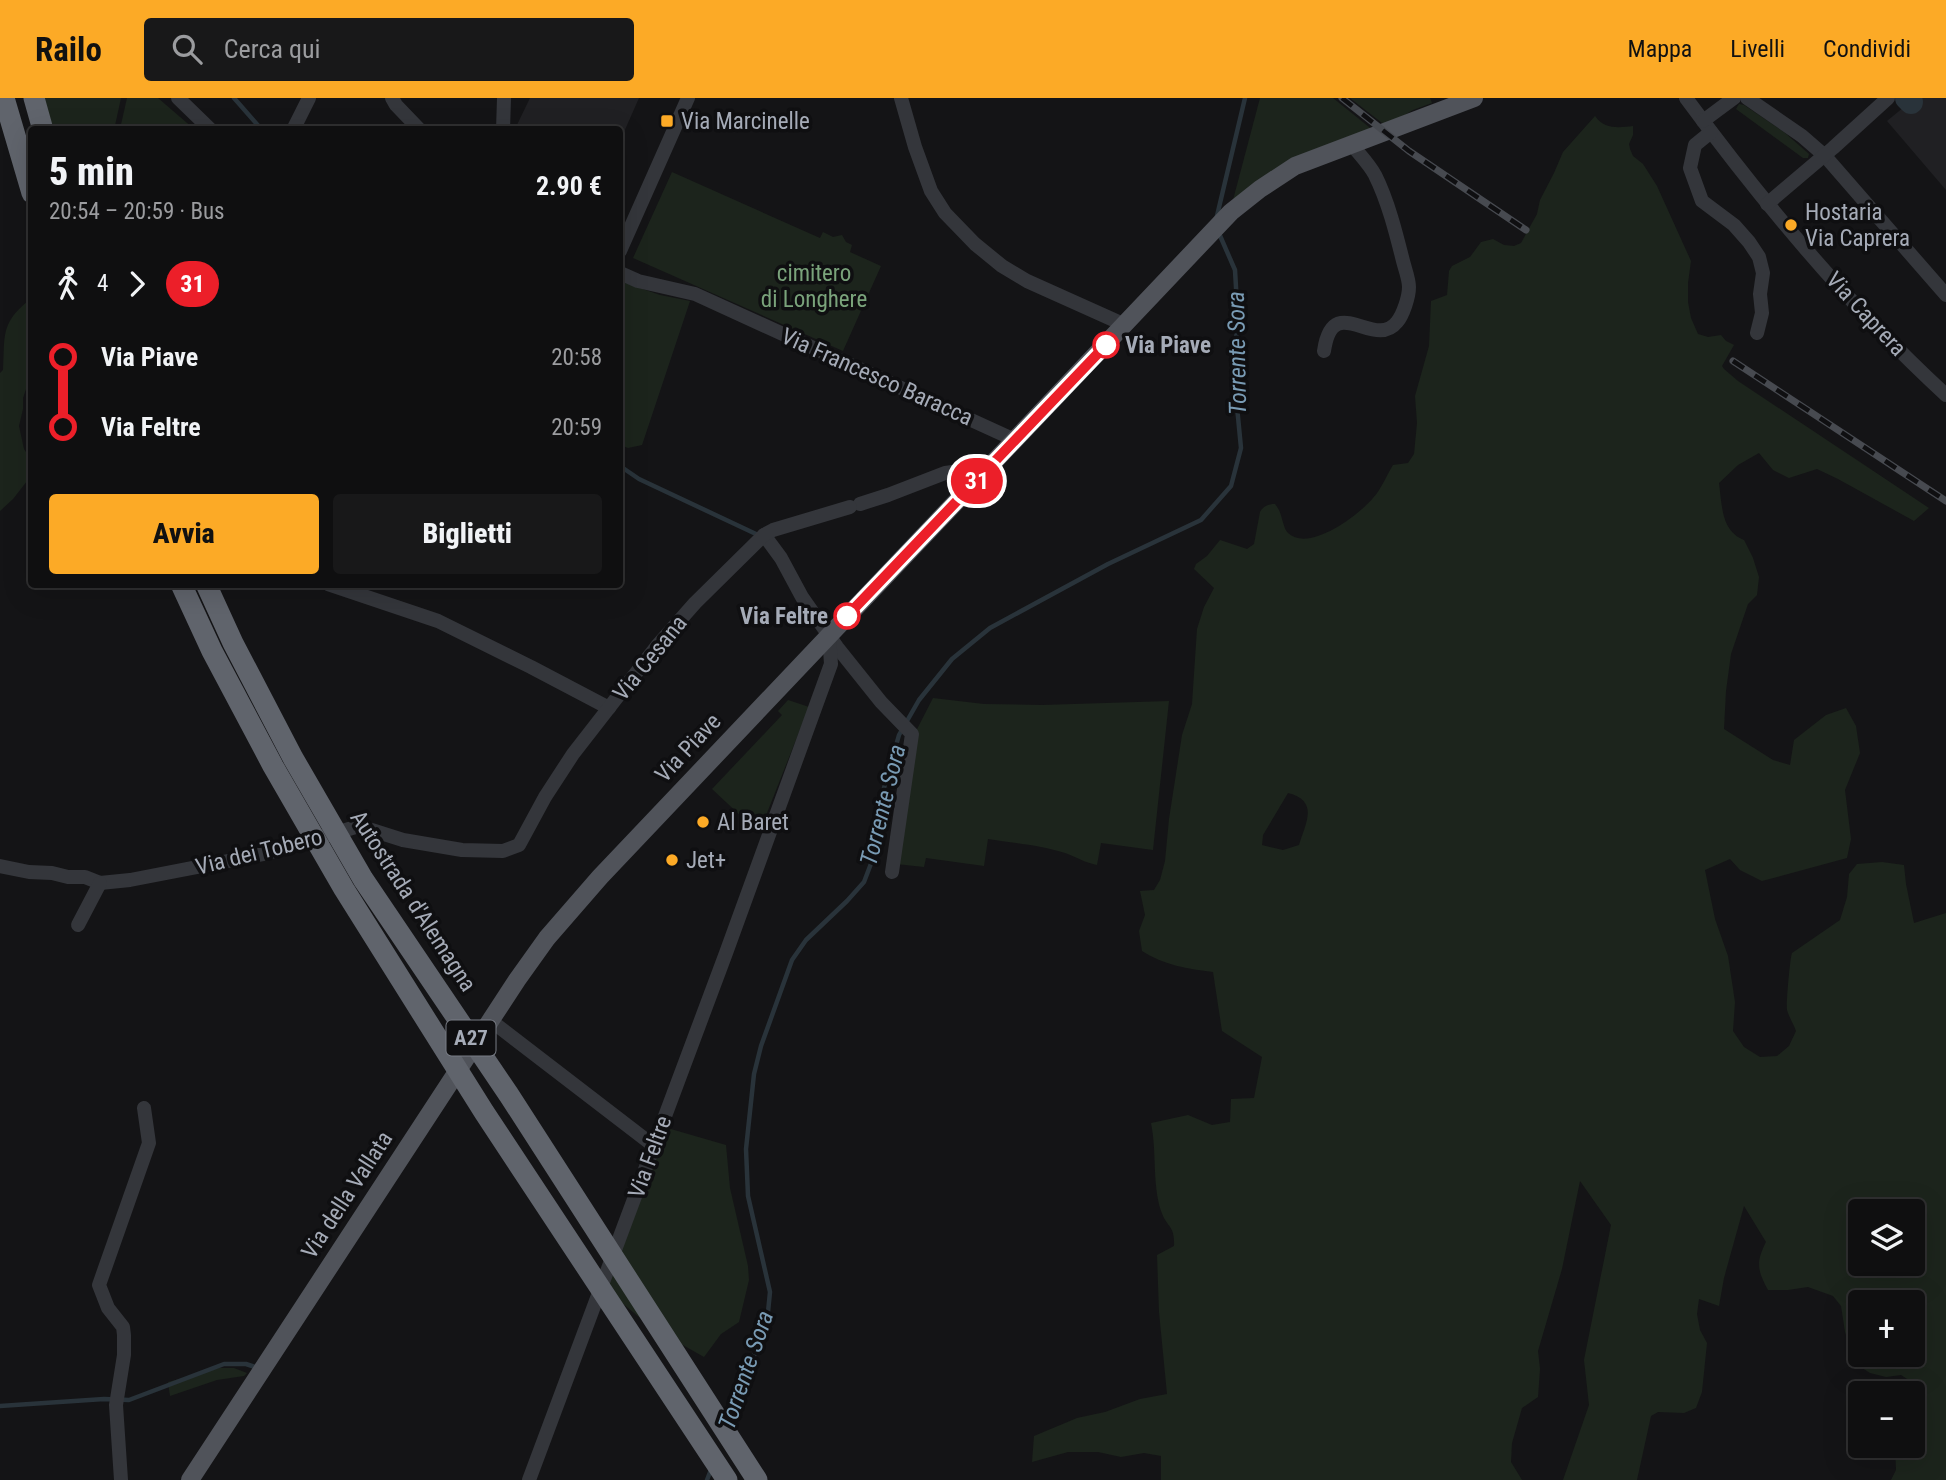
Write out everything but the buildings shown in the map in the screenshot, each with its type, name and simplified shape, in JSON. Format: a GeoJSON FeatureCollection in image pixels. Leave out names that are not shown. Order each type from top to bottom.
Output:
{"type":"FeatureCollection","features":[{"type":"Feature","properties":{"kind":"highway"},"geometry":{"type":"LineString","coordinates":[[4,98],[28,179]]}},
{"type":"Feature","properties":{"kind":"highway"},"geometry":{"type":"LineString","coordinates":[[34,98],[42,126]]}},
{"type":"Feature","properties":{"kind":"highway","name":"A27"},"geometry":{"type":"LineString","coordinates":[[183,588],[212,652],[344,890],[484,1112],[727,1480]]}},
{"type":"Feature","properties":{"kind":"highway","name":"Autostrada d'Alemagna"},"geometry":{"type":"LineString","coordinates":[[208,588],[233,643],[293,758],[363,879],[509,1095],[757,1480]]}},
{"type":"Feature","properties":{"kind":"main road","name":"Via Piave"},"geometry":{"type":"LineString","coordinates":[[547,938],[600,877],[1231,212],[1295,166],[1474,98]]}},
{"type":"Feature","properties":{"kind":"main road","name":"Via della Vallata"},"geometry":{"type":"LineString","coordinates":[[190,1480],[547,938]]}},
{"type":"Feature","properties":{"kind":"street"},"geometry":{"type":"LineString","coordinates":[[178,98],[207,126]]}},
{"type":"Feature","properties":{"kind":"street"},"geometry":{"type":"LineString","coordinates":[[295,126],[309,98]]}},
{"type":"Feature","properties":{"kind":"street"},"geometry":{"type":"LineString","coordinates":[[392,98],[416,126]]}},
{"type":"Feature","properties":{"kind":"street"},"geometry":{"type":"LineString","coordinates":[[503,126],[504,98]]}},
{"type":"Feature","properties":{"kind":"street"},"geometry":{"type":"LineString","coordinates":[[623,244],[688,98]]}},
{"type":"Feature","properties":{"kind":"street"},"geometry":{"type":"LineString","coordinates":[[901,98],[931,191],[945,213],[975,244],[1002,266],[1027,281],[1125,325]]}},
{"type":"Feature","properties":{"kind":"street","name":"Via Caprera"},"geometry":{"type":"LineString","coordinates":[[1686,98],[1767,204],[1901,353],[1946,395]]}},
{"type":"Feature","properties":{"kind":"street"},"geometry":{"type":"LineString","coordinates":[[1734,98],[1707,127],[1695,145],[1690,168],[1702,201],[1734,226],[1759,257],[1763,272],[1760,294],[1762,313],[1757,333]]}},
{"type":"Feature","properties":{"kind":"street"},"geometry":{"type":"LineString","coordinates":[[1747,98],[1802,136],[1825,156],[1946,295]]}},
{"type":"Feature","properties":{"kind":"street"},"geometry":{"type":"LineString","coordinates":[[1767,204],[1825,156],[1888,98]]}},
{"type":"Feature","properties":{"kind":"street"},"geometry":{"type":"LineString","coordinates":[[1324,351],[1326,335],[1334,324],[1344,322],[1385,331],[1396,323],[1409,286],[1380,187],[1373,172],[1352,145]]}},
{"type":"Feature","properties":{"kind":"street","name":"Via Francesco Baracca"},"geometry":{"type":"LineString","coordinates":[[623,274],[638,281],[695,294],[1015,440]]}},
{"type":"Feature","properties":{"kind":"street"},"geometry":{"type":"LineString","coordinates":[[892,872],[912,737],[829,635],[802,597],[782,558],[764,535],[888,495],[945,472],[990,467]]}},
{"type":"Feature","properties":{"kind":"street","name":"Via Cesana"},"geometry":{"type":"LineString","coordinates":[[340,588],[438,621],[609,708],[657,646],[695,603],[764,535]]}},
{"type":"Feature","properties":{"kind":"street","name":"Via Feltre"},"geometry":{"type":"LineString","coordinates":[[529,1480],[831,664],[829,635]]}},
{"type":"Feature","properties":{"kind":"street","name":"Via dei Tobero"},"geometry":{"type":"LineString","coordinates":[[0,866],[29,872],[85,877],[100,883],[146,878],[264,854],[359,826],[403,840],[462,850],[503,851],[519,845],[545,797],[573,754],[609,708]]}},
{"type":"Feature","properties":{"kind":"street"},"geometry":{"type":"LineString","coordinates":[[78,925],[100,883]]}},
{"type":"Feature","properties":{"kind":"street"},"geometry":{"type":"LineString","coordinates":[[491,1020],[654,1146]]}},
{"type":"Feature","properties":{"kind":"street"},"geometry":{"type":"LineString","coordinates":[[121,1480],[116,1405],[124,1354],[123,1326],[108,1308],[99,1285],[149,1143],[144,1108]]}},
{"type":"Feature","properties":{"kind":"shaded area"},"geometry":{"type":"Polygon","coordinates":[[[530,98],[639,98],[623,134],[623,126],[516,126],[530,98]]]}},
{"type":"Feature","properties":{"kind":"shaded area"},"geometry":{"type":"Polygon","coordinates":[[[1915,98],[1946,98],[1946,190],[1887,121],[1915,98]]]}},
{"type":"Feature","properties":{"kind":"green space"},"geometry":{"type":"Polygon","coordinates":[[[38,98],[121,98],[115,126],[46,126],[38,98]]]}},
{"type":"Feature","properties":{"kind":"green space"},"geometry":{"type":"Polygon","coordinates":[[[127,98],[158,98],[191,126],[121,126],[127,98]]]}},
{"type":"Feature","properties":{"kind":"green space"},"geometry":{"type":"Polygon","coordinates":[[[1260,98],[1333,98],[1374,131],[1233,200],[1260,98]]]}},
{"type":"Feature","properties":{"kind":"green space"},"geometry":{"type":"Polygon","coordinates":[[[1350,98],[1430,98],[1432,103],[1413,110],[1386,126],[1350,98]]]}},
{"type":"Feature","properties":{"kind":"green space"},"geometry":{"type":"Polygon","coordinates":[[[1739,104],[1784,132],[1809,154],[1808,158],[1803,158],[1736,109],[1739,104]]]}},
{"type":"Feature","properties":{"kind":"green space"},"geometry":{"type":"Polygon","coordinates":[[[1595,116],[1607,125],[1633,126],[1629,144],[1633,156],[1643,164],[1657,186],[1691,261],[1688,302],[1698,334],[1708,337],[1721,335],[1734,345],[1722,366],[1724,369],[1929,508],[1914,521],[1817,469],[1789,478],[1773,470],[1759,453],[1738,465],[1719,483],[1727,524],[1736,536],[1744,540],[1759,577],[1757,595],[1748,604],[1731,654],[1724,729],[1773,760],[1790,765],[1794,740],[1826,715],[1846,708],[1856,726],[1860,753],[1845,790],[1851,839],[1847,858],[1762,881],[1740,870],[1730,859],[1705,870],[1715,919],[1728,956],[1735,1002],[1733,1031],[1744,1047],[1760,1057],[1777,1056],[1789,1046],[1796,1031],[1787,1010],[1792,953],[1840,920],[1847,897],[1849,874],[1857,864],[1882,862],[1904,865],[1914,923],[1946,913],[1946,1480],[1891,1480],[1896,1470],[1896,1458],[1925,1458],[1925,1381],[1910,1381],[1901,1375],[1886,1377],[1870,1373],[1861,1367],[1925,1367],[1925,1290],[1848,1290],[1848,1341],[1841,1306],[1833,1296],[1808,1287],[1768,1290],[1759,1266],[1766,1242],[1744,1206],[1719,1306],[1699,1299],[1697,1314],[1700,1330],[1707,1343],[1702,1392],[1696,1408],[1684,1413],[1658,1412],[1651,1416],[1637,1480],[1563,1480],[1589,1405],[1584,1360],[1611,1225],[1580,1181],[1562,1269],[1538,1351],[1538,1397],[1522,1408],[1512,1443],[1511,1462],[1522,1480],[1161,1480],[1161,1456],[1144,1453],[1121,1457],[1098,1452],[1068,1452],[1032,1462],[1034,1436],[1077,1418],[1105,1412],[1140,1399],[1167,1394],[1157,1255],[1174,1246],[1174,1239],[1158,1200],[1151,1123],[1188,1115],[1212,1125],[1230,1122],[1231,1099],[1254,1098],[1262,1057],[1222,1031],[1213,972],[1176,966],[1150,956],[1142,951],[1139,931],[1145,915],[1140,891],[1154,890],[1165,861],[1182,735],[1192,704],[1197,629],[1214,588],[1194,569],[1196,564],[1207,556],[1220,540],[1247,549],[1254,544],[1260,512],[1268,505],[1275,504],[1286,530],[1297,538],[1320,535],[1333,529],[1373,498],[1393,465],[1408,463],[1414,454],[1417,423],[1415,396],[1429,346],[1431,301],[1447,295],[1449,271],[1452,266],[1470,257],[1481,242],[1493,239],[1504,245],[1514,246],[1521,243],[1537,214],[1540,200],[1563,152],[1595,116]],[[1288,793],[1263,835],[1262,845],[1283,850],[1299,845],[1308,814],[1307,807],[1298,797],[1288,793]]]}},
{"type":"Feature","properties":{"kind":"green space","name":"cimitero di Longhere"},"geometry":{"type":"Polygon","coordinates":[[[672,172],[820,238],[823,232],[833,237],[842,235],[846,242],[852,245],[850,252],[881,266],[843,351],[633,258],[672,172]]]}},
{"type":"Feature","properties":{"kind":"green space"},"geometry":{"type":"Polygon","coordinates":[[[623,282],[660,295],[690,301],[642,445],[628,448],[623,446],[623,282]]]}},
{"type":"Feature","properties":{"kind":"green space"},"geometry":{"type":"Polygon","coordinates":[[[28,301],[28,383],[19,426],[28,455],[28,480],[0,511],[0,373],[3,370],[4,340],[8,324],[28,301]]]}},
{"type":"Feature","properties":{"kind":"green space"},"geometry":{"type":"Polygon","coordinates":[[[933,698],[984,704],[1042,705],[1169,701],[1153,850],[1101,843],[1097,865],[1046,848],[988,839],[984,866],[926,858],[924,867],[896,864],[915,733],[933,698]]]}},
{"type":"Feature","properties":{"kind":"green space"},"geometry":{"type":"Polygon","coordinates":[[[788,700],[809,707],[759,833],[712,789],[782,715],[778,711],[788,700]]]}},
{"type":"Feature","properties":{"kind":"green space"},"geometry":{"type":"Polygon","coordinates":[[[664,1127],[726,1145],[730,1188],[748,1266],[749,1280],[739,1322],[721,1334],[704,1357],[651,1327],[604,1288],[664,1127]]]}},
{"type":"Feature","properties":{"kind":"green space"},"geometry":{"type":"Polygon","coordinates":[[[219,1368],[234,1368],[247,1373],[170,1396],[168,1382],[219,1368]]]}},
{"type":"Feature","properties":{"kind":"waterway"},"geometry":{"type":"LineString","coordinates":[[234,98],[258,126]]}},
{"type":"Feature","properties":{"kind":"waterway","name":"Torrente Sora"},"geometry":{"type":"LineString","coordinates":[[1216,220],[1245,98]]}},
{"type":"Feature","properties":{"kind":"waterway"},"geometry":{"type":"LineString","coordinates":[[1907,98],[1911,102]]}},
{"type":"Feature","properties":{"kind":"waterway","name":"Torrente Sora"},"geometry":{"type":"LineString","coordinates":[[728,1423],[767,1322],[770,1292],[748,1196],[746,1149],[754,1074],[761,1046],[792,960],[806,940],[864,882],[872,861],[880,802],[899,735],[919,700],[952,659],[990,628],[1108,564],[1201,520],[1231,486],[1241,448],[1233,365],[1238,322],[1235,270],[1218,231]]}},
{"type":"Feature","properties":{"kind":"waterway"},"geometry":{"type":"LineString","coordinates":[[623,468],[639,479],[756,534]]}},
{"type":"Feature","properties":{"kind":"waterway"},"geometry":{"type":"LineString","coordinates":[[0,1406],[104,1399],[129,1400],[224,1364],[246,1364],[255,1367]]}},
{"type":"Feature","properties":{"kind":"waterway","name":"Torrente Sora"},"geometry":{"type":"LineString","coordinates":[[707,1480],[712,1467]]}},
{"type":"Feature","properties":{"kind":"railway"},"geometry":{"type":"LineString","coordinates":[[1342,98],[1409,151],[1526,230]]}},
{"type":"Feature","properties":{"kind":"railway"},"geometry":{"type":"LineString","coordinates":[[1733,361],[1946,501]]}},
{"type":"Feature","properties":{"kind":"bus line","name":"31"},"geometry":{"type":"LineString","coordinates":[[847,616],[1106,345]]}},
{"type":"Feature","properties":{"kind":"place","name":"Via Marcinelle"},"geometry":{"type":"Point","coordinates":[667,121]}},
{"type":"Feature","properties":{"kind":"place","name":"Hostaria Via Caprera"},"geometry":{"type":"Point","coordinates":[1791,225]}},
{"type":"Feature","properties":{"kind":"place","name":"Via Piave"},"geometry":{"type":"Point","coordinates":[1106,345]}},
{"type":"Feature","properties":{"kind":"place","name":"Via Feltre"},"geometry":{"type":"Point","coordinates":[847,616]}},
{"type":"Feature","properties":{"kind":"place","name":"Al Baret"},"geometry":{"type":"Point","coordinates":[703,822]}},
{"type":"Feature","properties":{"kind":"place","name":"Jet+"},"geometry":{"type":"Point","coordinates":[672,860]}}]}
